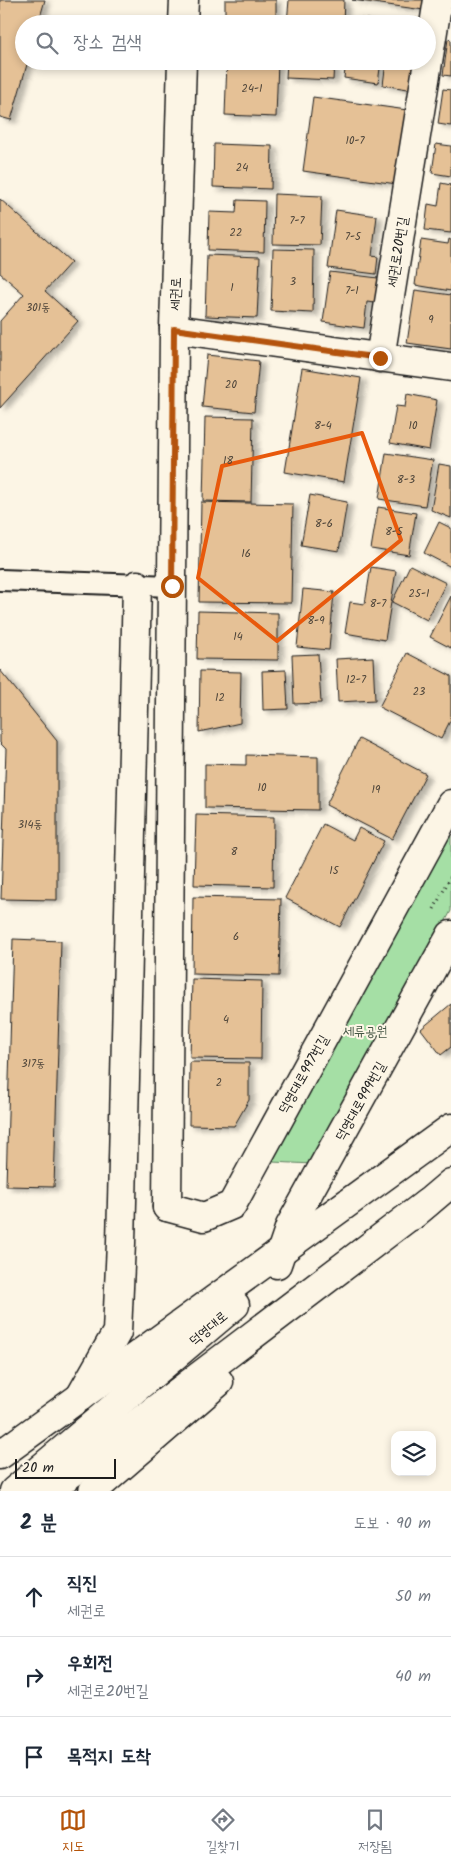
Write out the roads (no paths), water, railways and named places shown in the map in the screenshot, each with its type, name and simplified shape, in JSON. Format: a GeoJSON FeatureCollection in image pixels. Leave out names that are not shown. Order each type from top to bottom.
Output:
{"type":"FeatureCollection","features":[{"type":"Feature","properties":{"kind":"street"},"geometry":{"type":"LineString","coordinates":[[183,15],[184,0]]}},
{"type":"Feature","properties":{"kind":"street","name":"세권로20번길"},"geometry":{"type":"LineString","coordinates":[[436,15],[438,0]]}},
{"type":"Feature","properties":{"kind":"street","name":"세권로"},"geometry":{"type":"LineString","coordinates":[[167,1207],[174,329],[182,70]]}},
{"type":"Feature","properties":{"kind":"street","name":"세권로20번길"},"geometry":{"type":"LineString","coordinates":[[380,358],[427,70]]}},
{"type":"Feature","properties":{"kind":"street"},"geometry":{"type":"LineString","coordinates":[[174,329],[451,368]]}},
{"type":"Feature","properties":{"kind":"street"},"geometry":{"type":"LineString","coordinates":[[80,1397],[117,1332],[121,1243],[137,585]]}},
{"type":"Feature","properties":{"kind":"street","name":"덕영대로997번길"},"geometry":{"type":"LineString","coordinates":[[167,1207],[204,1218],[232,1205],[451,804]]}},
{"type":"Feature","properties":{"kind":"street","name":"덕영대로999번길"},"geometry":{"type":"LineString","coordinates":[[277,1261],[290,1226],[451,935]]}},
{"type":"Feature","properties":{"kind":"street","name":"덕영대로"},"geometry":{"type":"LineString","coordinates":[[14,1491],[277,1261],[400,1164],[451,1128]]}},
{"type":"Feature","properties":{"kind":"street"},"geometry":{"type":"LineString","coordinates":[[93,1491],[451,1183]]}},
{"type":"Feature","properties":{"kind":"street"},"geometry":{"type":"LineString","coordinates":[[48,1491],[427,1203]]}},
{"type":"Feature","properties":{"kind":"street","name":"덕영대로"},"geometry":{"type":"LineString","coordinates":[[0,1455],[80,1397],[277,1261]]}},
{"type":"Feature","properties":{"kind":"lane"},"geometry":{"type":"LineString","coordinates":[[0,580],[172,586]]}},
{"type":"Feature","properties":{"kind":"park label","name":"세류공원"},"geometry":{"type":"Point","coordinates":[365,1031]}}]}
